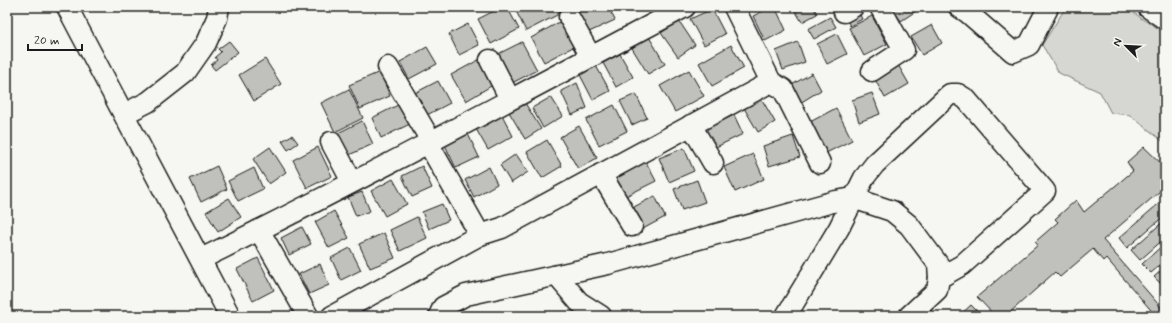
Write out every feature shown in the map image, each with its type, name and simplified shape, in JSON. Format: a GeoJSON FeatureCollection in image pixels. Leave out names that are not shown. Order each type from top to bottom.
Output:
{"type":"FeatureCollection","features":[{"type":"Feature","properties":{"kind":"highway"},"geometry":{"type":"LineString","coordinates":[[1148,7],[1165,18]]}},
{"type":"Feature","properties":{"kind":"street"},"geometry":{"type":"LineString","coordinates":[[67,7],[230,316]]}},
{"type":"Feature","properties":{"kind":"street"},"geometry":{"type":"LineString","coordinates":[[124,114],[148,102],[185,73],[206,42],[217,18],[219,7]]}},
{"type":"Feature","properties":{"kind":"street"},"geometry":{"type":"LineString","coordinates":[[200,259],[429,142],[685,7]]}},
{"type":"Feature","properties":{"kind":"street"},"geometry":{"type":"LineString","coordinates":[[734,7],[771,82],[783,89],[820,163]]}},
{"type":"Feature","properties":{"kind":"street"},"geometry":{"type":"LineString","coordinates":[[872,71],[904,50],[880,7]]}},
{"type":"Feature","properties":{"kind":"street"},"geometry":{"type":"LineString","coordinates":[[958,7],[968,13],[1013,52],[1029,45],[1047,10]]}},
{"type":"Feature","properties":{"kind":"street"},"geometry":{"type":"LineString","coordinates":[[570,17],[591,57]]}},
{"type":"Feature","properties":{"kind":"street"},"geometry":{"type":"LineString","coordinates":[[490,60],[510,99]]}},
{"type":"Feature","properties":{"kind":"street"},"geometry":{"type":"LineString","coordinates":[[388,67],[480,235]]}},
{"type":"Feature","properties":{"kind":"street"},"geometry":{"type":"LineString","coordinates":[[332,316],[480,235],[502,228],[771,82]]}},
{"type":"Feature","properties":{"kind":"street"},"geometry":{"type":"LineString","coordinates":[[786,316],[839,228],[864,178],[875,164],[950,94],[958,94],[966,99],[1045,191],[962,265],[939,278]]}},
{"type":"Feature","properties":{"kind":"street"},"geometry":{"type":"LineString","coordinates":[[691,125],[713,163]]}},
{"type":"Feature","properties":{"kind":"street"},"geometry":{"type":"LineString","coordinates":[[331,142],[352,182]]}},
{"type":"Feature","properties":{"kind":"street"},"geometry":{"type":"LineString","coordinates":[[601,174],[632,226]]}},
{"type":"Feature","properties":{"kind":"street"},"geometry":{"type":"LineString","coordinates":[[439,316],[443,307],[466,296],[608,264],[836,201],[853,198],[892,211],[909,225],[938,264],[939,278],[937,290],[916,312],[909,316]]}},
{"type":"Feature","properties":{"kind":"street"},"geometry":{"type":"LineString","coordinates":[[259,230],[308,316]]}},
{"type":"Feature","properties":{"kind":"street"},"geometry":{"type":"LineString","coordinates":[[557,276],[579,302],[601,316]]}},
{"type":"Feature","properties":{"kind":"shaded area"},"geometry":{"type":"Polygon","coordinates":[[[1066,7],[1127,7],[1142,19],[1165,32],[1165,143],[1130,115],[1111,113],[1100,92],[1059,73],[1042,45],[1066,7]]]}},
{"type":"Feature","properties":{"kind":"building"},"geometry":{"type":"Polygon","coordinates":[[[502,7],[507,7],[519,29],[491,44],[478,19],[502,7]]]}},
{"type":"Feature","properties":{"kind":"building"},"geometry":{"type":"Polygon","coordinates":[[[514,7],[560,7],[563,12],[526,31],[514,7]]]}},
{"type":"Feature","properties":{"kind":"building"},"geometry":{"type":"Polygon","coordinates":[[[582,7],[608,7],[615,20],[587,33],[576,10],[582,7]]]}},
{"type":"Feature","properties":{"kind":"building"},"geometry":{"type":"Polygon","coordinates":[[[771,7],[775,7],[786,30],[765,41],[753,16],[771,7]]]}},
{"type":"Feature","properties":{"kind":"building"},"geometry":{"type":"Polygon","coordinates":[[[793,7],[817,7],[814,8],[817,14],[802,22],[793,7]]]}},
{"type":"Feature","properties":{"kind":"building"},"geometry":{"type":"Polygon","coordinates":[[[891,7],[922,7],[901,21],[891,7]]]}},
{"type":"Feature","properties":{"kind":"building"},"geometry":{"type":"Polygon","coordinates":[[[712,9],[725,34],[704,45],[690,19],[712,9]]]}},
{"type":"Feature","properties":{"kind":"building"},"geometry":{"type":"Polygon","coordinates":[[[859,13],[862,19],[850,26],[847,20],[859,13]]]}},
{"type":"Feature","properties":{"kind":"building"},"geometry":{"type":"Polygon","coordinates":[[[872,16],[887,44],[864,56],[849,28],[872,16]]]}},
{"type":"Feature","properties":{"kind":"building"},"geometry":{"type":"Polygon","coordinates":[[[830,17],[836,27],[814,39],[808,29],[830,17]]]}},
{"type":"Feature","properties":{"kind":"building"},"geometry":{"type":"Polygon","coordinates":[[[561,21],[575,46],[544,62],[531,38],[561,21]]]}},
{"type":"Feature","properties":{"kind":"building"},"geometry":{"type":"Polygon","coordinates":[[[679,21],[695,45],[678,57],[661,33],[679,21]]]}},
{"type":"Feature","properties":{"kind":"building"},"geometry":{"type":"Polygon","coordinates":[[[468,24],[479,45],[459,55],[449,34],[468,24]]]}},
{"type":"Feature","properties":{"kind":"building"},"geometry":{"type":"Polygon","coordinates":[[[932,25],[942,43],[922,55],[911,37],[932,25]]]}},
{"type":"Feature","properties":{"kind":"building"},"geometry":{"type":"Polygon","coordinates":[[[837,34],[847,54],[827,64],[817,44],[837,34]]]}},
{"type":"Feature","properties":{"kind":"building"},"geometry":{"type":"Polygon","coordinates":[[[649,37],[665,64],[648,74],[632,48],[649,37]]]}},
{"type":"Feature","properties":{"kind":"building"},"geometry":{"type":"Polygon","coordinates":[[[229,41],[238,52],[215,70],[211,65],[217,60],[215,57],[221,52],[218,49],[229,41]]]}},
{"type":"Feature","properties":{"kind":"building"},"geometry":{"type":"Polygon","coordinates":[[[522,42],[537,70],[512,83],[498,54],[522,42]]]}},
{"type":"Feature","properties":{"kind":"building"},"geometry":{"type":"Polygon","coordinates":[[[798,42],[805,62],[783,70],[776,51],[798,42]]]}},
{"type":"Feature","properties":{"kind":"building"},"geometry":{"type":"Polygon","coordinates":[[[731,45],[744,68],[712,86],[699,63],[731,45]]]}},
{"type":"Feature","properties":{"kind":"building"},"geometry":{"type":"Polygon","coordinates":[[[427,47],[437,64],[409,79],[400,62],[427,47]]]}},
{"type":"Feature","properties":{"kind":"building"},"geometry":{"type":"Polygon","coordinates":[[[620,54],[633,77],[616,87],[603,63],[620,54]]]}},
{"type":"Feature","properties":{"kind":"building"},"geometry":{"type":"Polygon","coordinates":[[[482,58],[496,83],[466,101],[451,75],[482,58]]]}},
{"type":"Feature","properties":{"kind":"building"},"geometry":{"type":"Polygon","coordinates":[[[265,59],[281,84],[254,101],[239,75],[265,59]]]}},
{"type":"Feature","properties":{"kind":"building"},"geometry":{"type":"Polygon","coordinates":[[[897,63],[909,84],[885,98],[873,76],[897,63]]]}},
{"type":"Feature","properties":{"kind":"building"},"geometry":{"type":"Polygon","coordinates":[[[595,64],[610,91],[593,100],[579,73],[595,64]]]}},
{"type":"Feature","properties":{"kind":"building"},"geometry":{"type":"Polygon","coordinates":[[[689,70],[704,96],[675,112],[660,86],[689,70]]]}},
{"type":"Feature","properties":{"kind":"building"},"geometry":{"type":"Polygon","coordinates":[[[380,72],[390,96],[360,109],[349,85],[380,72]]]}},
{"type":"Feature","properties":{"kind":"building"},"geometry":{"type":"Polygon","coordinates":[[[812,73],[821,90],[800,103],[790,86],[812,73]]]}},
{"type":"Feature","properties":{"kind":"building"},"geometry":{"type":"Polygon","coordinates":[[[438,81],[450,103],[423,117],[411,95],[438,81]]]}},
{"type":"Feature","properties":{"kind":"building"},"geometry":{"type":"Polygon","coordinates":[[[577,83],[587,108],[572,115],[561,91],[577,83]]]}},
{"type":"Feature","properties":{"kind":"building"},"geometry":{"type":"Polygon","coordinates":[[[349,89],[363,118],[335,132],[321,103],[349,89]]]}},
{"type":"Feature","properties":{"kind":"building"},"geometry":{"type":"Polygon","coordinates":[[[872,93],[880,114],[859,122],[852,100],[872,93]]]}},
{"type":"Feature","properties":{"kind":"building"},"geometry":{"type":"Polygon","coordinates":[[[636,94],[647,118],[632,125],[620,101],[636,94]]]}},
{"type":"Feature","properties":{"kind":"building"},"geometry":{"type":"Polygon","coordinates":[[[551,97],[563,116],[543,128],[532,108],[551,97]]]}},
{"type":"Feature","properties":{"kind":"building"},"geometry":{"type":"Polygon","coordinates":[[[761,98],[775,122],[758,132],[744,108],[761,98]]]}},
{"type":"Feature","properties":{"kind":"building"},"geometry":{"type":"Polygon","coordinates":[[[525,103],[541,129],[525,139],[509,112],[525,103]]]}},
{"type":"Feature","properties":{"kind":"building"},"geometry":{"type":"Polygon","coordinates":[[[400,104],[410,124],[381,138],[372,118],[400,104]]]}},
{"type":"Feature","properties":{"kind":"building"},"geometry":{"type":"Polygon","coordinates":[[[614,105],[627,131],[599,145],[586,120],[614,105]]]}},
{"type":"Feature","properties":{"kind":"building"},"geometry":{"type":"Polygon","coordinates":[[[836,108],[852,140],[826,153],[810,122],[836,108]]]}},
{"type":"Feature","properties":{"kind":"building"},"geometry":{"type":"Polygon","coordinates":[[[502,115],[513,136],[488,150],[476,129],[502,115]]]}},
{"type":"Feature","properties":{"kind":"building"},"geometry":{"type":"Polygon","coordinates":[[[734,115],[743,134],[714,148],[705,129],[734,115]]]}},
{"type":"Feature","properties":{"kind":"building"},"geometry":{"type":"Polygon","coordinates":[[[362,121],[373,144],[347,156],[336,134],[362,121]]]}},
{"type":"Feature","properties":{"kind":"building"},"geometry":{"type":"Polygon","coordinates":[[[579,126],[597,158],[578,169],[560,137],[579,126]]]}},
{"type":"Feature","properties":{"kind":"building"},"geometry":{"type":"Polygon","coordinates":[[[466,130],[479,157],[456,168],[443,141],[466,130]]]}},
{"type":"Feature","properties":{"kind":"building"},"geometry":{"type":"Polygon","coordinates":[[[292,135],[298,143],[288,150],[282,141],[292,135]]]}},
{"type":"Feature","properties":{"kind":"building"},"geometry":{"type":"Polygon","coordinates":[[[793,136],[800,157],[769,166],[763,146],[793,136]]]}},
{"type":"Feature","properties":{"kind":"building"},"geometry":{"type":"Polygon","coordinates":[[[547,140],[562,166],[542,178],[527,152],[547,140]]]}},
{"type":"Feature","properties":{"kind":"building"},"geometry":{"type":"Polygon","coordinates":[[[270,147],[286,172],[269,184],[253,159],[270,147]]]}},
{"type":"Feature","properties":{"kind":"building"},"geometry":{"type":"Polygon","coordinates":[[[318,147],[332,176],[307,188],[293,160],[318,147]]]}},
{"type":"Feature","properties":{"kind":"building"},"geometry":{"type":"Polygon","coordinates":[[[1144,147],[1165,167],[1165,187],[1103,240],[1165,312],[1165,315],[1156,316],[1106,258],[1103,261],[1093,249],[1060,277],[1055,272],[1006,316],[995,316],[977,297],[1038,245],[1035,242],[1058,222],[1055,219],[1076,200],[1084,212],[1133,171],[1127,162],[1144,147]]]}},
{"type":"Feature","properties":{"kind":"building"},"geometry":{"type":"Polygon","coordinates":[[[684,148],[694,171],[669,182],[659,158],[684,148]]]}},
{"type":"Feature","properties":{"kind":"building"},"geometry":{"type":"Polygon","coordinates":[[[516,154],[528,172],[511,183],[500,165],[516,154]]]}},
{"type":"Feature","properties":{"kind":"building"},"geometry":{"type":"Polygon","coordinates":[[[753,154],[764,179],[735,192],[724,167],[753,154]]]}},
{"type":"Feature","properties":{"kind":"building"},"geometry":{"type":"Polygon","coordinates":[[[645,160],[656,181],[622,198],[611,178],[645,160]]]}},
{"type":"Feature","properties":{"kind":"building"},"geometry":{"type":"Polygon","coordinates":[[[217,166],[227,189],[201,202],[190,179],[217,166]]]}},
{"type":"Feature","properties":{"kind":"building"},"geometry":{"type":"Polygon","coordinates":[[[422,166],[432,188],[412,197],[402,176],[422,166]]]}},
{"type":"Feature","properties":{"kind":"building"},"geometry":{"type":"Polygon","coordinates":[[[489,167],[497,184],[474,197],[465,180],[489,167]]]}},
{"type":"Feature","properties":{"kind":"building"},"geometry":{"type":"Polygon","coordinates":[[[254,168],[263,189],[238,201],[228,181],[254,168]]]}},
{"type":"Feature","properties":{"kind":"building"},"geometry":{"type":"Polygon","coordinates":[[[393,179],[407,204],[385,216],[371,191],[393,179]]]}},
{"type":"Feature","properties":{"kind":"building"},"geometry":{"type":"Polygon","coordinates":[[[697,180],[705,202],[682,210],[674,189],[697,180]]]}},
{"type":"Feature","properties":{"kind":"building"},"geometry":{"type":"Polygon","coordinates":[[[362,192],[370,211],[356,216],[348,197],[362,192]]]}},
{"type":"Feature","properties":{"kind":"building"},"geometry":{"type":"Polygon","coordinates":[[[655,196],[665,217],[641,230],[630,209],[655,196]]]}},
{"type":"Feature","properties":{"kind":"building"},"geometry":{"type":"Polygon","coordinates":[[[229,198],[241,217],[218,232],[206,212],[229,198]]]}},
{"type":"Feature","properties":{"kind":"building"},"geometry":{"type":"Polygon","coordinates":[[[1164,199],[1165,215],[1127,248],[1119,238],[1164,199]]]}},
{"type":"Feature","properties":{"kind":"building"},"geometry":{"type":"Polygon","coordinates":[[[442,204],[449,220],[429,229],[422,212],[442,204]]]}},
{"type":"Feature","properties":{"kind":"building"},"geometry":{"type":"Polygon","coordinates":[[[334,211],[349,238],[329,248],[315,222],[334,211]]]}},
{"type":"Feature","properties":{"kind":"building"},"geometry":{"type":"Polygon","coordinates":[[[417,217],[427,238],[400,251],[390,230],[417,217]]]}},
{"type":"Feature","properties":{"kind":"building"},"geometry":{"type":"Polygon","coordinates":[[[1165,220],[1165,238],[1140,260],[1131,250],[1165,220]]]}},
{"type":"Feature","properties":{"kind":"building"},"geometry":{"type":"Polygon","coordinates":[[[302,227],[311,244],[289,255],[281,238],[302,227]]]}},
{"type":"Feature","properties":{"kind":"building"},"geometry":{"type":"Polygon","coordinates":[[[384,233],[395,258],[370,268],[359,244],[384,233]]]}},
{"type":"Feature","properties":{"kind":"building"},"geometry":{"type":"Polygon","coordinates":[[[1165,243],[1165,261],[1151,273],[1142,264],[1165,243]]]}},
{"type":"Feature","properties":{"kind":"building"},"geometry":{"type":"Polygon","coordinates":[[[350,248],[361,270],[341,280],[331,258],[350,248]]]}},
{"type":"Feature","properties":{"kind":"building"},"geometry":{"type":"Polygon","coordinates":[[[258,258],[274,290],[253,301],[237,269],[258,258]]]}},
{"type":"Feature","properties":{"kind":"building"},"geometry":{"type":"Polygon","coordinates":[[[320,264],[329,285],[309,294],[299,274],[320,264]]]}},
{"type":"Feature","properties":{"kind":"building"},"geometry":{"type":"Polygon","coordinates":[[[1165,267],[1165,286],[1164,287],[1154,277],[1165,267]]]}},
{"type":"Feature","properties":{"kind":"building"},"geometry":{"type":"Polygon","coordinates":[[[971,305],[982,316],[959,316],[971,305]]]}}]}
